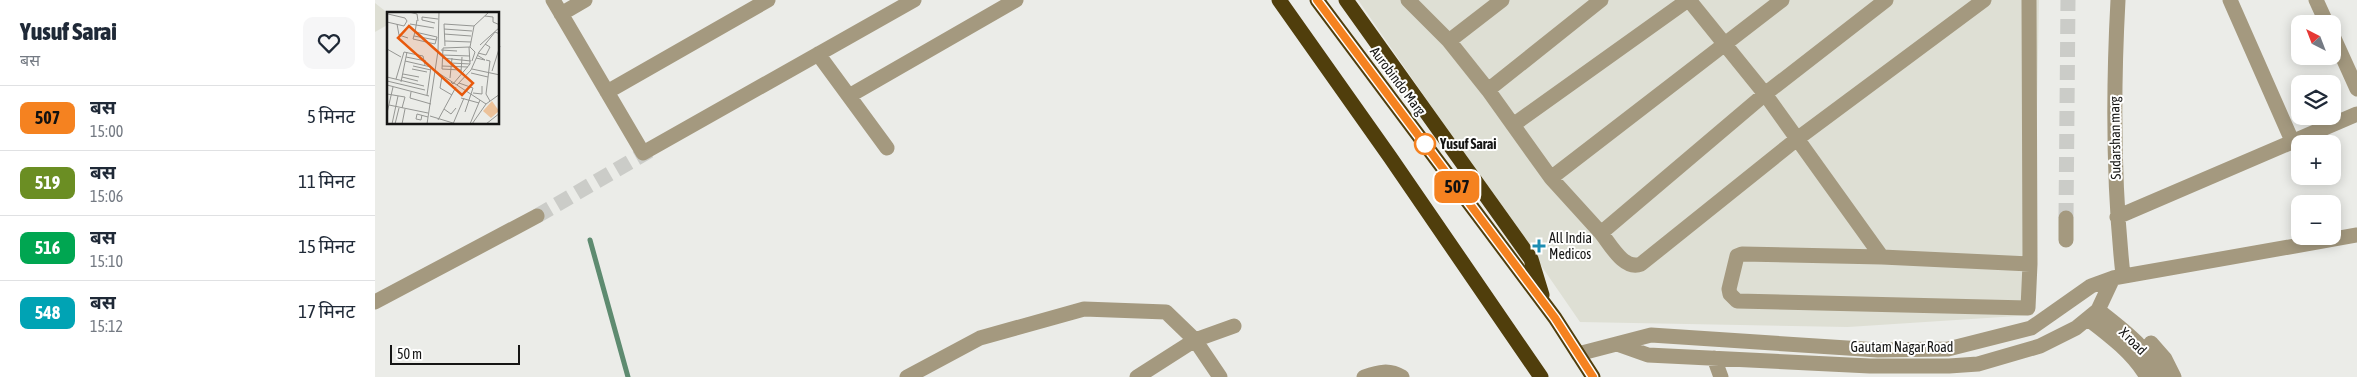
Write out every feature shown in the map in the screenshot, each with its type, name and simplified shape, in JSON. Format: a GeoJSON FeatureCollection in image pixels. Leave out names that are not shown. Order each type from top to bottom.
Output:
{"type":"FeatureCollection","features":[{"type":"Feature","properties":{"kind":"highway"},"geometry":{"type":"LineString","coordinates":[[1279,0],[1541,377]]}},
{"type":"Feature","properties":{"kind":"highway","name":"Aurobindo Marg"},"geometry":{"type":"LineString","coordinates":[[1317,0],[1544,304],[1593,377]]}},
{"type":"Feature","properties":{"kind":"highway"},"geometry":{"type":"LineString","coordinates":[[1346,0],[1531,258],[1544,304]]}},
{"type":"Feature","properties":{"kind":"street"},"geometry":{"type":"LineString","coordinates":[[553,0],[643,153],[914,0]]}},
{"type":"Feature","properties":{"kind":"street"},"geometry":{"type":"LineString","coordinates":[[561,14],[585,0]]}},
{"type":"Feature","properties":{"kind":"street"},"geometry":{"type":"LineString","coordinates":[[607,92],[768,0]]}},
{"type":"Feature","properties":{"kind":"street"},"geometry":{"type":"LineString","coordinates":[[849,96],[1016,0]]}},
{"type":"Feature","properties":{"kind":"street"},"geometry":{"type":"LineString","coordinates":[[1408,0],[1449,41],[1488,90],[1551,178],[1601,233],[1626,264],[1636,266],[1641,264],[1797,139],[1984,0]]}},
{"type":"Feature","properties":{"kind":"street"},"geometry":{"type":"LineString","coordinates":[[1449,41],[1502,0]]}},
{"type":"Feature","properties":{"kind":"street"},"geometry":{"type":"LineString","coordinates":[[1488,90],[1601,0]]}},
{"type":"Feature","properties":{"kind":"street"},"geometry":{"type":"LineString","coordinates":[[1513,125],[1689,0],[1765,94],[1882,257]]}},
{"type":"Feature","properties":{"kind":"street"},"geometry":{"type":"LineString","coordinates":[[1551,178],[1781,0]]}},
{"type":"Feature","properties":{"kind":"street"},"geometry":{"type":"LineString","coordinates":[[1601,233],[1765,94],[1886,0]]}},
{"type":"Feature","properties":{"kind":"street"},"geometry":{"type":"LineString","coordinates":[[2029,0],[2030,264],[2028,308],[1737,301],[1730,294],[1737,256],[1740,254],[1882,257],[2030,264]]}},
{"type":"Feature","properties":{"kind":"street","name":"Sudarshan marg"},"geometry":{"type":"LineString","coordinates":[[2117,0],[2113,93],[2118,276]]}},
{"type":"Feature","properties":{"kind":"street"},"geometry":{"type":"LineString","coordinates":[[2230,0],[2291,137]]}},
{"type":"Feature","properties":{"kind":"street"},"geometry":{"type":"LineString","coordinates":[[2317,0],[2323,15]]}},
{"type":"Feature","properties":{"kind":"street"},"geometry":{"type":"LineString","coordinates":[[818,54],[887,148]]}},
{"type":"Feature","properties":{"kind":"street"},"geometry":{"type":"LineString","coordinates":[[2341,54],[2357,89]]}},
{"type":"Feature","properties":{"kind":"street"},"geometry":{"type":"LineString","coordinates":[[2309,135],[2357,114]]}},
{"type":"Feature","properties":{"kind":"street"},"geometry":{"type":"LineString","coordinates":[[2117,217],[2291,143]]}},
{"type":"Feature","properties":{"kind":"street"},"geometry":{"type":"LineString","coordinates":[[375,302],[537,216]]}},
{"type":"Feature","properties":{"kind":"street"},"geometry":{"type":"LineString","coordinates":[[2066,218],[2066,240]]}},
{"type":"Feature","properties":{"kind":"street","name":"Gautam Nagar Road"},"geometry":{"type":"LineString","coordinates":[[1578,354],[1651,335],[1878,350],[1948,349],[2031,328],[2091,286],[2118,276],[2357,235]]}},
{"type":"Feature","properties":{"kind":"street"},"geometry":{"type":"LineString","coordinates":[[1617,344],[1648,355],[1870,366],[1949,366],[1979,370],[2040,346],[2076,328],[2093,315],[2118,276]]}},
{"type":"Feature","properties":{"kind":"street"},"geometry":{"type":"LineString","coordinates":[[907,377],[980,338],[1084,309],[1166,312],[1195,340],[1220,377]]}},
{"type":"Feature","properties":{"kind":"street"},"geometry":{"type":"LineString","coordinates":[[2093,315],[2109,335],[2143,369],[2147,377]]}},
{"type":"Feature","properties":{"kind":"street","name":"X road"},"geometry":{"type":"LineString","coordinates":[[2093,315],[2117,324],[2135,340],[2155,364],[2160,377]]}},
{"type":"Feature","properties":{"kind":"street"},"geometry":{"type":"LineString","coordinates":[[2117,324],[2146,338],[2165,359],[2174,377]]}},
{"type":"Feature","properties":{"kind":"street"},"geometry":{"type":"LineString","coordinates":[[1137,377],[1195,340],[1234,326]]}},
{"type":"Feature","properties":{"kind":"street"},"geometry":{"type":"LineString","coordinates":[[1714,358],[1721,377]]}},
{"type":"Feature","properties":{"kind":"street"},"geometry":{"type":"LineString","coordinates":[[1365,377],[1382,371],[1394,372],[1403,377]]}},
{"type":"Feature","properties":{"kind":"shaded area"},"geometry":{"type":"Polygon","coordinates":[[[1358,0],[2039,0],[2033,315],[1848,327],[1580,322],[1358,0]]]}},
{"type":"Feature","properties":{"kind":"shaded area"},"geometry":{"type":"Polygon","coordinates":[[[375,3],[387,12],[387,25],[375,32],[375,3]]]}},
{"type":"Feature","properties":{"kind":"waterway"},"geometry":{"type":"LineString","coordinates":[[590,240],[628,377]]}},
{"type":"Feature","properties":{"kind":"tunnel"},"geometry":{"type":"LineString","coordinates":[[2066,218],[2068,0]]}},
{"type":"Feature","properties":{"kind":"tunnel"},"geometry":{"type":"LineString","coordinates":[[537,216],[654,148]]}},
{"type":"Feature","properties":{"kind":"bus line","name":"507"},"geometry":{"type":"LineString","coordinates":[[1317,0],[1555,318],[1593,377]]}},
{"type":"Feature","properties":{"kind":"place","name":"Yusuf Sarai"},"geometry":{"type":"Point","coordinates":[1425,144]}},
{"type":"Feature","properties":{"kind":"place","name":"All India Medicos"},"geometry":{"type":"Point","coordinates":[1539,246]}}]}
